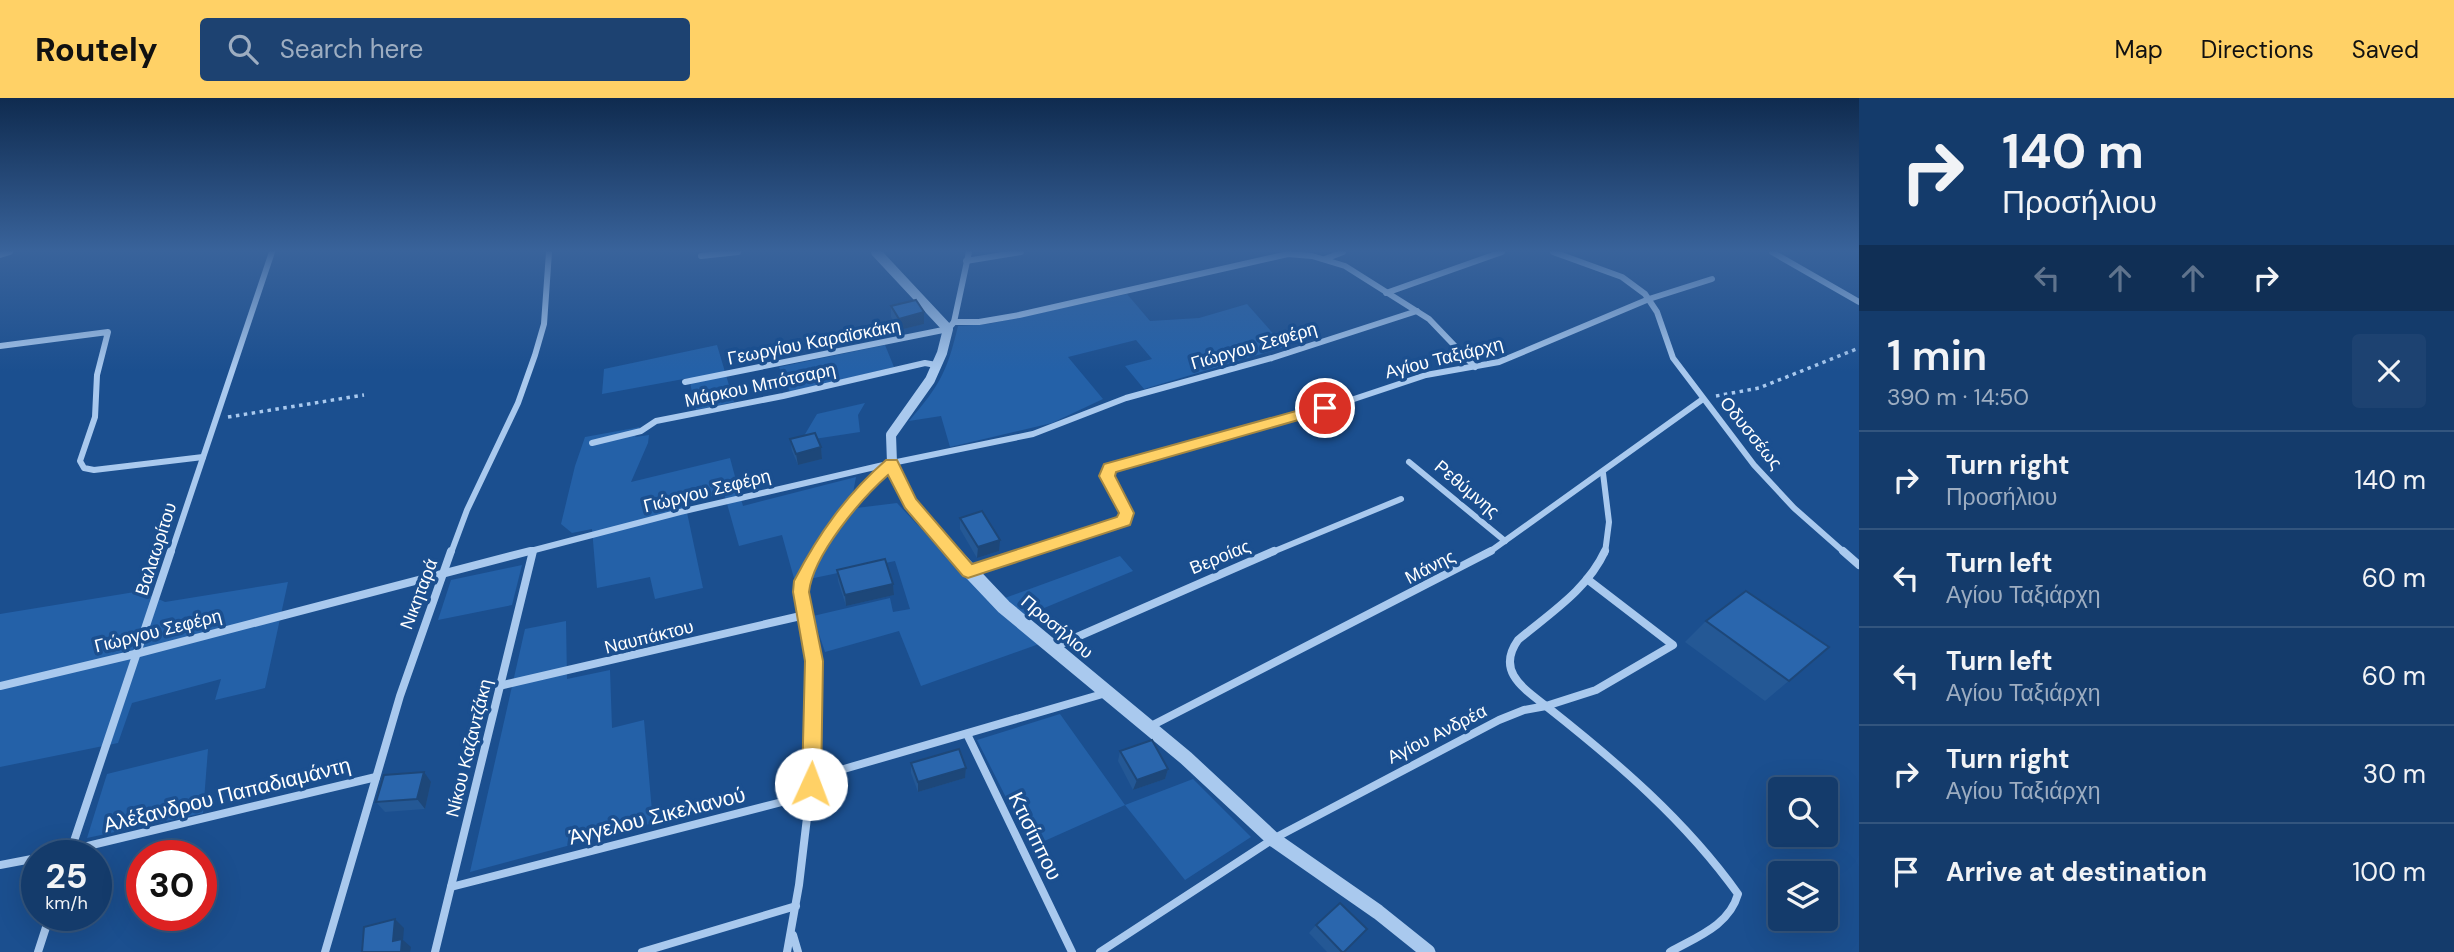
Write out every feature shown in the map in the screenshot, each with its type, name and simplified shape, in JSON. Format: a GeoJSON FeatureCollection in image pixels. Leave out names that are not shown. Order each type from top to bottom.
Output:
{"type":"FeatureCollection","features":[{"type":"Feature","properties":{"kind":"street","name":"Βαλαωρίτου"},"geometry":{"type":"LineString","coordinates":[[74,840],[259,292]]}},
{"type":"Feature","properties":{"kind":"street","name":"Νικηταρά"},"geometry":{"type":"LineString","coordinates":[[325,952],[400,696],[467,510],[518,403],[544,324],[546,292]]}},
{"type":"Feature","properties":{"kind":"street"},"geometry":{"type":"LineString","coordinates":[[916,292],[951,326]]}},
{"type":"Feature","properties":{"kind":"street"},"geometry":{"type":"LineString","coordinates":[[951,326],[959,292]]}},
{"type":"Feature","properties":{"kind":"street","name":"Γεωργίου Καραϊσκάκη"},"geometry":{"type":"LineString","coordinates":[[685,382],[1120,292]]}},
{"type":"Feature","properties":{"kind":"street"},"geometry":{"type":"LineString","coordinates":[[1639,292],[1649,299]]}},
{"type":"Feature","properties":{"kind":"street","name":"Αγίου Ταξιάρχη"},"geometry":{"type":"LineString","coordinates":[[968,572],[1124,521],[1126,513],[1107,476],[1109,468],[1342,404],[1426,375],[1511,358],[1672,292]]}},
{"type":"Feature","properties":{"kind":"street"},"geometry":{"type":"LineString","coordinates":[[1843,292],[1859,302]]}},
{"type":"Feature","properties":{"kind":"street"},"geometry":{"type":"LineString","coordinates":[[1850,296],[1856,292]]}},
{"type":"Feature","properties":{"kind":"street"},"geometry":{"type":"LineString","coordinates":[[1386,293],[1417,311],[1445,334],[1475,367]]}},
{"type":"Feature","properties":{"kind":"street","name":"Οδυσσέως"},"geometry":{"type":"LineString","coordinates":[[1649,299],[1657,313],[1664,343],[1754,465],[1794,508],[1859,565]]}},
{"type":"Feature","properties":{"kind":"street","name":"Γιώργου Σεφέρη"},"geometry":{"type":"LineString","coordinates":[[0,686],[139,653],[680,512],[892,463],[1033,435],[1119,400],[1272,358],[1417,311]]}},
{"type":"Feature","properties":{"kind":"street","name":"Προσήλιου"},"geometry":{"type":"LineString","coordinates":[[951,326],[925,389],[891,435],[892,463],[903,493],[910,503],[968,572],[1052,648],[1149,727],[1273,839],[1378,912],[1428,952]]}},
{"type":"Feature","properties":{"kind":"street"},"geometry":{"type":"LineString","coordinates":[[0,346],[108,331],[97,375],[95,417],[80,461],[83,468],[94,470],[204,457]]}},
{"type":"Feature","properties":{"kind":"street","name":"Μάρκου Μπότσαρη"},"geometry":{"type":"LineString","coordinates":[[592,443],[641,431],[656,421],[783,396],[925,363],[936,365]]}},
{"type":"Feature","properties":{"kind":"street","name":"Μάνης"},"geometry":{"type":"LineString","coordinates":[[1149,727],[1458,571],[1603,473],[1703,398]]}},
{"type":"Feature","properties":{"kind":"street","name":"Ρεθύμνης"},"geometry":{"type":"LineString","coordinates":[[1409,462],[1505,541]]}},
{"type":"Feature","properties":{"kind":"street"},"geometry":{"type":"LineString","coordinates":[[788,952],[811,784],[814,661],[801,592],[802,581],[829,531],[863,488],[892,463]]}},
{"type":"Feature","properties":{"kind":"street"},"geometry":{"type":"LineString","coordinates":[[1603,473],[1609,530],[1606,550],[1587,579],[1518,640],[1510,652],[1509,663],[1514,680],[1642,788],[1723,872],[1738,894],[1737,902],[1729,914],[1670,952]]}},
{"type":"Feature","properties":{"kind":"street","name":"Βεροίας"},"geometry":{"type":"LineString","coordinates":[[1052,648],[1185,588],[1401,499]]}},
{"type":"Feature","properties":{"kind":"street","name":"Νίκου Καζαντζάκη"},"geometry":{"type":"LineString","coordinates":[[435,952],[533,551]]}},
{"type":"Feature","properties":{"kind":"street","name":"Αγίου Ανδρέα"},"geometry":{"type":"LineString","coordinates":[[1100,952],[1273,839],[1499,720],[1524,710],[1573,699],[1611,682],[1672,645],[1587,579]]}},
{"type":"Feature","properties":{"kind":"street","name":"Ναυπάκτου"},"geometry":{"type":"LineString","coordinates":[[499,686],[623,660],[805,615]]}},
{"type":"Feature","properties":{"kind":"street","name":"Άγγελου Σικελιανού"},"geometry":{"type":"LineString","coordinates":[[451,887],[782,802],[836,771],[1107,693]]}},
{"type":"Feature","properties":{"kind":"street","name":"Κτισίππου"},"geometry":{"type":"LineString","coordinates":[[967,734],[1072,952]]}},
{"type":"Feature","properties":{"kind":"street","name":"Αλέξανδρου Παπαδιαμάντη"},"geometry":{"type":"LineString","coordinates":[[112,843],[376,777]]}},
{"type":"Feature","properties":{"kind":"street"},"geometry":{"type":"LineString","coordinates":[[0,865],[21,861]]}},
{"type":"Feature","properties":{"kind":"street"},"geometry":{"type":"LineString","coordinates":[[642,952],[796,906]]}},
{"type":"Feature","properties":{"kind":"street"},"geometry":{"type":"LineString","coordinates":[[38,952],[45,931]]}},
{"type":"Feature","properties":{"kind":"street"},"geometry":{"type":"LineString","coordinates":[[792,934],[798,952]]}},
{"type":"Feature","properties":{"kind":"path"},"geometry":{"type":"LineString","coordinates":[[1703,398],[1759,387],[1859,348]]}},
{"type":"Feature","properties":{"kind":"path"},"geometry":{"type":"LineString","coordinates":[[216,418],[364,395]]}},
{"type":"Feature","properties":{"kind":"shaded area"},"geometry":{"type":"Polygon","coordinates":[[[1127,294],[1150,321],[1199,318],[1247,304],[1285,347],[1144,389],[1125,366],[1152,359],[1136,340],[1068,357],[1103,399],[1052,423],[950,447],[941,416],[909,421],[941,377],[958,326],[988,324],[1127,294]]]}},
{"type":"Feature","properties":{"kind":"shaded area"},"geometry":{"type":"Polygon","coordinates":[[[717,345],[734,402],[696,410],[689,378],[602,394],[604,369],[717,345]]]}},
{"type":"Feature","properties":{"kind":"shaded area"},"geometry":{"type":"Polygon","coordinates":[[[885,345],[894,367],[790,392],[779,367],[885,345]]]}},
{"type":"Feature","properties":{"kind":"shaded area"},"geometry":{"type":"Polygon","coordinates":[[[865,403],[858,415],[860,432],[801,441],[817,414],[865,403]]]}},
{"type":"Feature","properties":{"kind":"shaded area"},"geometry":{"type":"Polygon","coordinates":[[[640,427],[635,437],[649,435],[648,443],[631,482],[730,458],[743,506],[856,477],[853,493],[840,510],[897,503],[991,603],[1120,556],[1133,571],[1013,621],[1039,644],[921,686],[899,631],[825,652],[813,616],[890,598],[893,612],[910,609],[895,561],[795,582],[782,535],[739,546],[724,493],[685,503],[703,588],[655,599],[650,577],[597,588],[592,529],[572,533],[561,524],[575,466],[585,437],[640,427]]]}},
{"type":"Feature","properties":{"kind":"shaded area"},"geometry":{"type":"Polygon","coordinates":[[[522,565],[512,605],[438,620],[451,580],[522,565]]]}},
{"type":"Feature","properties":{"kind":"shaded area"},"geometry":{"type":"Polygon","coordinates":[[[288,582],[265,688],[215,700],[221,679],[132,703],[118,743],[0,767],[0,614],[147,590],[148,594],[165,602],[288,582]]]}},
{"type":"Feature","properties":{"kind":"shaded area"},"geometry":{"type":"Polygon","coordinates":[[[566,621],[567,679],[610,670],[612,728],[644,720],[653,823],[470,872],[525,629],[566,621]]]}},
{"type":"Feature","properties":{"kind":"shaded area"},"geometry":{"type":"Polygon","coordinates":[[[1060,714],[1125,805],[1031,847],[977,740],[1060,714]]]}},
{"type":"Feature","properties":{"kind":"shaded area"},"geometry":{"type":"Polygon","coordinates":[[[208,749],[203,813],[87,838],[107,774],[208,749]]]}},
{"type":"Feature","properties":{"kind":"shaded area"},"geometry":{"type":"Polygon","coordinates":[[[1193,779],[1251,837],[1185,880],[1125,805],[1193,779]]]}},
{"type":"Feature","properties":{"kind":"building"},"geometry":{"type":"Polygon","coordinates":[[[916,300],[924,312],[899,319],[891,306],[916,300]]]}},
{"type":"Feature","properties":{"kind":"building"},"geometry":{"type":"Polygon","coordinates":[[[815,433],[821,447],[796,454],[790,439],[815,433]]]}},
{"type":"Feature","properties":{"kind":"building"},"geometry":{"type":"Polygon","coordinates":[[[982,511],[1000,540],[978,547],[960,518],[982,511]]]}},
{"type":"Feature","properties":{"kind":"building"},"geometry":{"type":"Polygon","coordinates":[[[885,559],[893,584],[845,595],[837,570],[885,559]]]}},
{"type":"Feature","properties":{"kind":"building"},"geometry":{"type":"Polygon","coordinates":[[[1746,591],[1829,647],[1789,681],[1706,621],[1746,591]]]}},
{"type":"Feature","properties":{"kind":"building"},"geometry":{"type":"Polygon","coordinates":[[[1152,740],[1168,769],[1137,780],[1120,751],[1152,740]]]}},
{"type":"Feature","properties":{"kind":"building"},"geometry":{"type":"Polygon","coordinates":[[[959,749],[966,768],[918,782],[911,763],[959,749]]]}},
{"type":"Feature","properties":{"kind":"building"},"geometry":{"type":"Polygon","coordinates":[[[424,772],[417,799],[376,802],[384,775],[424,772]]]}},
{"type":"Feature","properties":{"kind":"building"},"geometry":{"type":"Polygon","coordinates":[[[1340,903],[1367,929],[1344,952],[1316,925],[1340,903]]]}},
{"type":"Feature","properties":{"kind":"building"},"geometry":{"type":"Polygon","coordinates":[[[395,919],[393,941],[402,939],[401,952],[362,952],[364,927],[395,919]]]}},
{"type":"Feature","properties":{"kind":"route"},"geometry":{"type":"LineString","coordinates":[[811,784],[814,661],[812,639],[801,592],[802,581],[836,521],[863,488],[892,463],[903,493],[968,572],[1124,521],[1125,508],[1107,476],[1106,471],[1109,468],[1325,408]]}}]}
